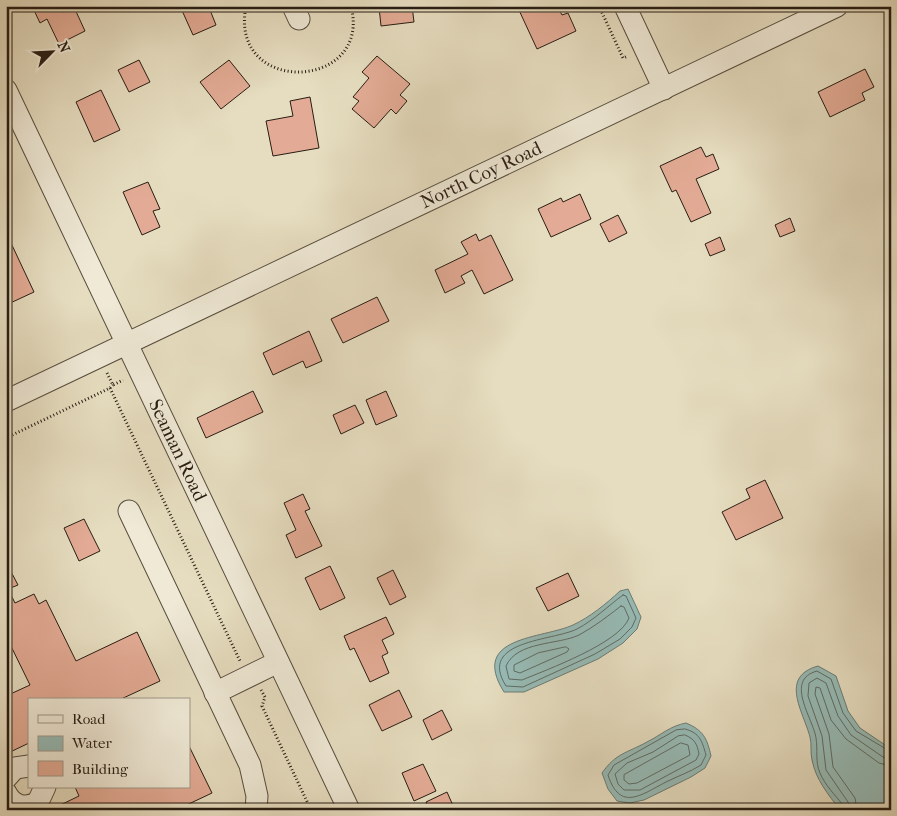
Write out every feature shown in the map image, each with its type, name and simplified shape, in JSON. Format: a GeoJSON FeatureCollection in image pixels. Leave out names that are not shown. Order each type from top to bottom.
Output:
{"type":"FeatureCollection","features":[{"type":"Feature","properties":{"kind":"street"},"geometry":{"type":"LineString","coordinates":[[624,6],[664,89]]}},
{"type":"Feature","properties":{"kind":"street","name":"North Coy Road"},"geometry":{"type":"LineString","coordinates":[[6,401],[837,6]]}},
{"type":"Feature","properties":{"kind":"street","name":"Seaman Road"},"geometry":{"type":"LineString","coordinates":[[6,90],[349,810]]}},
{"type":"Feature","properties":{"kind":"street"},"geometry":{"type":"LineString","coordinates":[[129,511],[250,765],[257,796],[256,810]]}},
{"type":"Feature","properties":{"kind":"street"},"geometry":{"type":"LineString","coordinates":[[215,693],[278,662]]}},
{"type":"Feature","properties":{"kind":"street"},"geometry":{"type":"LineString","coordinates":[[28,766],[15,768],[6,791],[20,806],[32,805],[42,797],[45,788]]}},
{"type":"Feature","properties":{"kind":"path"},"geometry":{"type":"LineString","coordinates":[[246,6],[245,29],[252,48],[268,65],[290,73],[318,70],[337,58],[346,46],[352,31],[351,6]]}},
{"type":"Feature","properties":{"kind":"path"},"geometry":{"type":"LineString","coordinates":[[599,6],[624,58]]}},
{"type":"Feature","properties":{"kind":"path"},"geometry":{"type":"LineString","coordinates":[[100,357],[111,386],[240,662],[249,665],[265,697],[262,706],[311,810]]}},
{"type":"Feature","properties":{"kind":"path"},"geometry":{"type":"LineString","coordinates":[[6,438],[139,372]]}},
{"type":"Feature","properties":{"kind":"water"},"geometry":{"type":"Polygon","coordinates":[[[628,589],[641,617],[637,629],[623,643],[598,659],[524,692],[504,692],[496,674],[496,660],[502,650],[528,638],[573,625],[598,610],[620,591],[628,589]]]}},
{"type":"Feature","properties":{"kind":"water"},"geometry":{"type":"Polygon","coordinates":[[[818,666],[836,676],[848,711],[860,728],[891,749],[891,810],[840,810],[819,780],[812,760],[811,740],[799,706],[796,686],[799,678],[806,671],[818,666]]]}},
{"type":"Feature","properties":{"kind":"water"},"geometry":{"type":"Polygon","coordinates":[[[686,723],[697,729],[706,739],[711,756],[705,768],[644,800],[630,803],[617,801],[608,789],[602,773],[607,766],[622,754],[670,728],[686,723]]]}},
{"type":"Feature","properties":{"kind":"building"},"geometry":{"type":"Polygon","coordinates":[[[32,6],[60,6],[63,12],[74,7],[85,31],[59,44],[47,19],[40,23],[32,6]]]}},
{"type":"Feature","properties":{"kind":"building"},"geometry":{"type":"Polygon","coordinates":[[[180,6],[218,6],[210,10],[216,25],[193,35],[180,6]]]}},
{"type":"Feature","properties":{"kind":"building"},"geometry":{"type":"Polygon","coordinates":[[[412,6],[414,22],[381,26],[379,7],[412,6]]]}},
{"type":"Feature","properties":{"kind":"building"},"geometry":{"type":"Polygon","coordinates":[[[522,6],[557,6],[562,15],[568,13],[576,31],[537,49],[518,8],[522,6]]]}},
{"type":"Feature","properties":{"kind":"building"},"geometry":{"type":"Polygon","coordinates":[[[377,56],[410,84],[400,95],[407,101],[396,114],[391,109],[374,128],[352,109],[359,101],[353,97],[369,78],[362,72],[377,56]]]}},
{"type":"Feature","properties":{"kind":"building"},"geometry":{"type":"Polygon","coordinates":[[[139,60],[150,82],[129,92],[118,70],[139,60]]]}},
{"type":"Feature","properties":{"kind":"building"},"geometry":{"type":"Polygon","coordinates":[[[229,60],[250,86],[221,109],[200,82],[229,60]]]}},
{"type":"Feature","properties":{"kind":"building"},"geometry":{"type":"Polygon","coordinates":[[[865,69],[874,87],[862,93],[865,100],[830,117],[818,92],[865,69]]]}},
{"type":"Feature","properties":{"kind":"building"},"geometry":{"type":"Polygon","coordinates":[[[101,90],[120,130],[94,142],[76,102],[101,90]]]}},
{"type":"Feature","properties":{"kind":"building"},"geometry":{"type":"Polygon","coordinates":[[[310,97],[319,148],[273,156],[266,121],[293,116],[290,101],[310,97]]]}},
{"type":"Feature","properties":{"kind":"building"},"geometry":{"type":"Polygon","coordinates":[[[701,147],[706,157],[713,154],[719,169],[696,179],[711,213],[691,222],[676,190],[672,192],[660,166],[701,147]]]}},
{"type":"Feature","properties":{"kind":"building"},"geometry":{"type":"Polygon","coordinates":[[[148,182],[160,209],[153,211],[160,227],[142,235],[123,192],[148,182]]]}},
{"type":"Feature","properties":{"kind":"building"},"geometry":{"type":"Polygon","coordinates":[[[580,194],[591,219],[551,237],[538,209],[561,198],[563,202],[580,194]]]}},
{"type":"Feature","properties":{"kind":"building"},"geometry":{"type":"Polygon","coordinates":[[[618,215],[627,233],[609,242],[600,224],[618,215]]]}},
{"type":"Feature","properties":{"kind":"building"},"geometry":{"type":"Polygon","coordinates":[[[790,218],[795,231],[780,237],[775,225],[790,218]]]}},
{"type":"Feature","properties":{"kind":"building"},"geometry":{"type":"Polygon","coordinates":[[[476,234],[479,241],[491,235],[513,280],[484,294],[472,270],[461,276],[465,283],[445,293],[435,270],[468,254],[461,242],[476,234]]]}},
{"type":"Feature","properties":{"kind":"building"},"geometry":{"type":"Polygon","coordinates":[[[720,237],[725,250],[710,256],[705,244],[720,237]]]}},
{"type":"Feature","properties":{"kind":"building"},"geometry":{"type":"Polygon","coordinates":[[[11,243],[34,292],[6,305],[6,245],[11,243]]]}},
{"type":"Feature","properties":{"kind":"building"},"geometry":{"type":"Polygon","coordinates":[[[377,297],[389,321],[343,343],[331,319],[377,297]]]}},
{"type":"Feature","properties":{"kind":"building"},"geometry":{"type":"Polygon","coordinates":[[[309,331],[322,361],[306,368],[303,361],[273,375],[263,353],[309,331]]]}},
{"type":"Feature","properties":{"kind":"building"},"geometry":{"type":"Polygon","coordinates":[[[253,391],[263,412],[206,438],[197,418],[253,391]]]}},
{"type":"Feature","properties":{"kind":"building"},"geometry":{"type":"Polygon","coordinates":[[[386,391],[397,416],[376,425],[366,400],[386,391]]]}},
{"type":"Feature","properties":{"kind":"building"},"geometry":{"type":"Polygon","coordinates":[[[355,405],[364,423],[341,434],[333,415],[355,405]]]}},
{"type":"Feature","properties":{"kind":"building"},"geometry":{"type":"Polygon","coordinates":[[[765,480],[783,518],[736,540],[722,512],[750,498],[746,489],[765,480]]]}},
{"type":"Feature","properties":{"kind":"building"},"geometry":{"type":"Polygon","coordinates":[[[303,494],[310,509],[305,511],[322,546],[296,558],[286,535],[296,530],[284,503],[303,494]]]}},
{"type":"Feature","properties":{"kind":"building"},"geometry":{"type":"Polygon","coordinates":[[[84,519],[100,551],[79,561],[64,528],[84,519]]]}},
{"type":"Feature","properties":{"kind":"building"},"geometry":{"type":"Polygon","coordinates":[[[6,562],[18,585],[8,589],[15,603],[34,594],[39,604],[46,600],[76,661],[137,632],[160,681],[123,698],[28,698],[28,743],[6,754],[6,696],[30,685],[6,636],[6,562]]]}},
{"type":"Feature","properties":{"kind":"building"},"geometry":{"type":"Polygon","coordinates":[[[330,566],[345,598],[320,610],[305,578],[330,566]]]}},
{"type":"Feature","properties":{"kind":"building"},"geometry":{"type":"Polygon","coordinates":[[[393,570],[406,597],[390,605],[377,578],[393,570]]]}},
{"type":"Feature","properties":{"kind":"building"},"geometry":{"type":"Polygon","coordinates":[[[568,573],[579,596],[548,611],[536,588],[568,573]]]}},
{"type":"Feature","properties":{"kind":"building"},"geometry":{"type":"Polygon","coordinates":[[[386,617],[394,634],[382,640],[388,653],[382,656],[389,673],[370,682],[354,648],[350,650],[344,636],[386,617]]]}},
{"type":"Feature","properties":{"kind":"building"},"geometry":{"type":"Polygon","coordinates":[[[399,690],[412,717],[382,731],[369,705],[399,690]]]}},
{"type":"Feature","properties":{"kind":"building"},"geometry":{"type":"Polygon","coordinates":[[[442,710],[452,730],[432,740],[423,720],[442,710]]]}},
{"type":"Feature","properties":{"kind":"building"},"geometry":{"type":"Polygon","coordinates":[[[190,748],[212,793],[176,810],[50,810],[79,796],[75,788],[190,788],[190,748]]]}},
{"type":"Feature","properties":{"kind":"building"},"geometry":{"type":"Polygon","coordinates":[[[423,764],[436,791],[414,801],[402,773],[423,764]]]}},
{"type":"Feature","properties":{"kind":"building"},"geometry":{"type":"Polygon","coordinates":[[[447,792],[455,810],[429,810],[426,802],[447,792]]]}}]}
